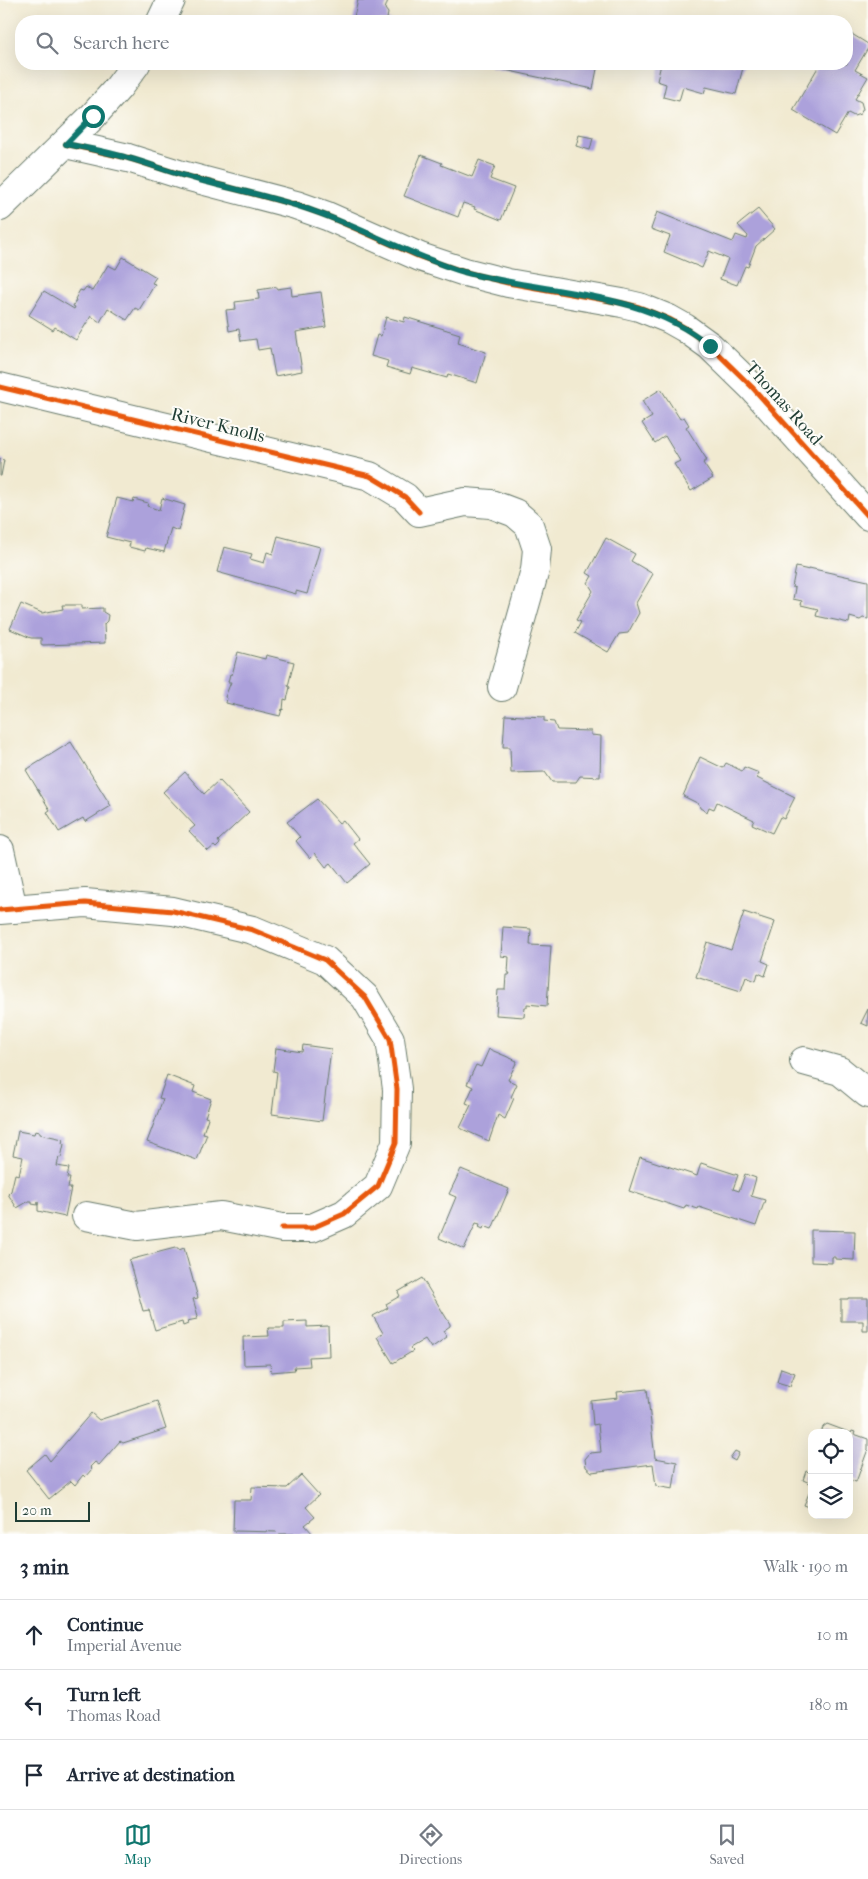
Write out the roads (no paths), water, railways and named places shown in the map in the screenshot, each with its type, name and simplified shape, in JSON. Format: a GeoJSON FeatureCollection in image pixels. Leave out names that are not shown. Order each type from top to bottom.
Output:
{"type":"FeatureCollection","features":[{"type":"Feature","properties":{"kind":"street"},"geometry":{"type":"LineString","coordinates":[[163,15],[171,0]]}},
{"type":"Feature","properties":{"kind":"street"},"geometry":{"type":"LineString","coordinates":[[0,207],[66,144],[118,88],[132,70]]}},
{"type":"Feature","properties":{"kind":"street","name":"Thomas Road"},"geometry":{"type":"LineString","coordinates":[[66,144],[128,158],[182,175],[296,205],[327,216],[403,250],[465,272],[622,303],[639,307],[669,320],[701,339],[738,372],[868,516]]}},
{"type":"Feature","properties":{"kind":"street","name":"River Knolls"},"geometry":{"type":"LineString","coordinates":[[0,387],[370,476],[405,497],[419,512],[465,502],[491,504],[515,513],[529,525],[537,549],[535,570],[502,687]]}},
{"type":"Feature","properties":{"kind":"street"},"geometry":{"type":"LineString","coordinates":[[0,850],[6,909],[85,903],[173,911],[252,930],[325,960],[365,997],[390,1039],[397,1089],[396,1143],[378,1186],[344,1214],[312,1228],[282,1228],[221,1216],[137,1226],[86,1216]]}},
{"type":"Feature","properties":{"kind":"street"},"geometry":{"type":"LineString","coordinates":[[804,1061],[840,1072],[868,1094]]}}]}
